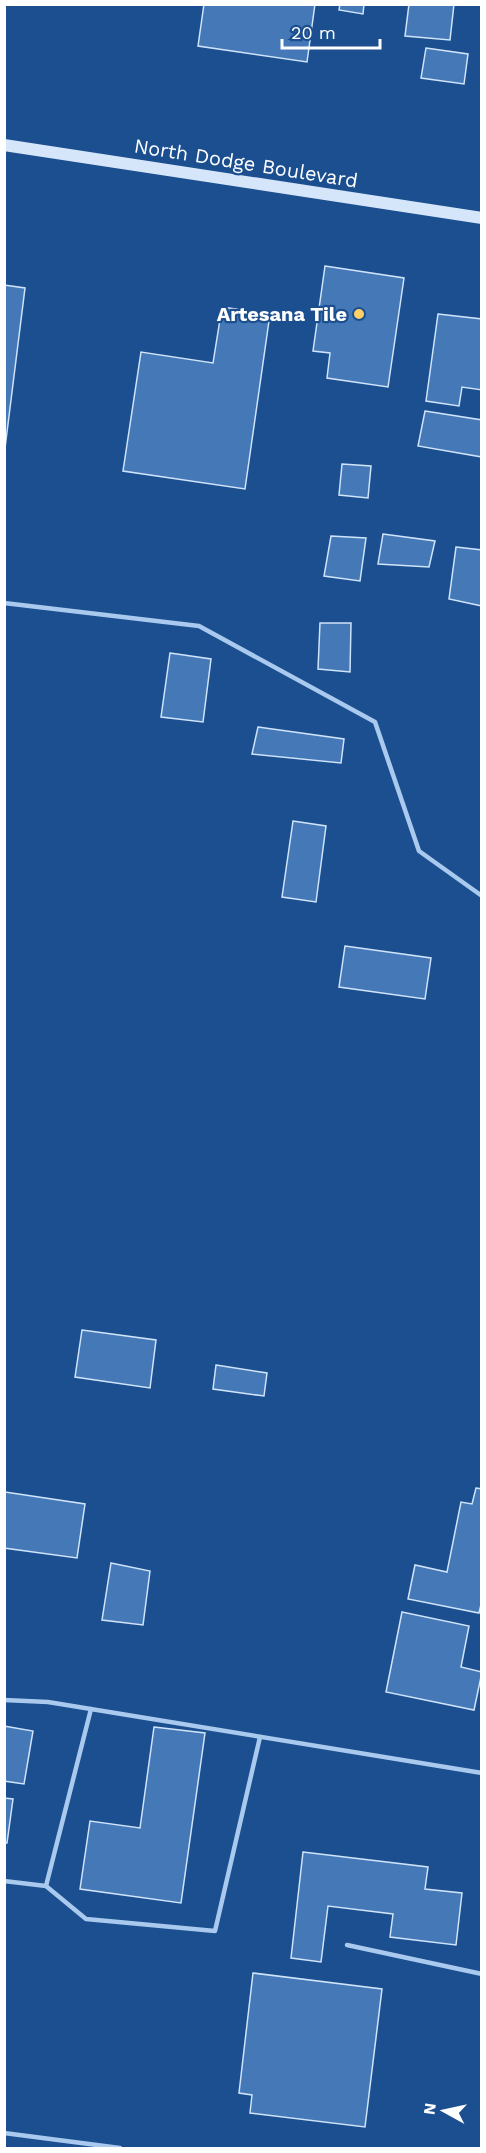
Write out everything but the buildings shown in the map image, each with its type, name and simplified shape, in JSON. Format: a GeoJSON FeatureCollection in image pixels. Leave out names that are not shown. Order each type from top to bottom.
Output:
{"type":"FeatureCollection","features":[{"type":"Feature","properties":{"kind":"street","name":"North Dodge Boulevard"},"geometry":{"type":"LineString","coordinates":[[4,145],[482,218]]}},
{"type":"Feature","properties":{"kind":"lane"},"geometry":{"type":"LineString","coordinates":[[4,603],[199,626],[375,722],[419,851],[482,896]]}},
{"type":"Feature","properties":{"kind":"lane"},"geometry":{"type":"LineString","coordinates":[[4,1700],[48,1702],[482,1773]]}},
{"type":"Feature","properties":{"kind":"lane"},"geometry":{"type":"LineString","coordinates":[[46,1886],[91,1709]]}},
{"type":"Feature","properties":{"kind":"lane"},"geometry":{"type":"LineString","coordinates":[[4,1881],[46,1886],[86,1919],[215,1930],[260,1737]]}},
{"type":"Feature","properties":{"kind":"lane"},"geometry":{"type":"LineString","coordinates":[[347,1945],[482,1974]]}},
{"type":"Feature","properties":{"kind":"lane"},"geometry":{"type":"LineString","coordinates":[[4,2133],[120,2148]]}},
{"type":"Feature","properties":{"kind":"place","name":"Artesana Tile"},"geometry":{"type":"Point","coordinates":[359,314]}}]}
